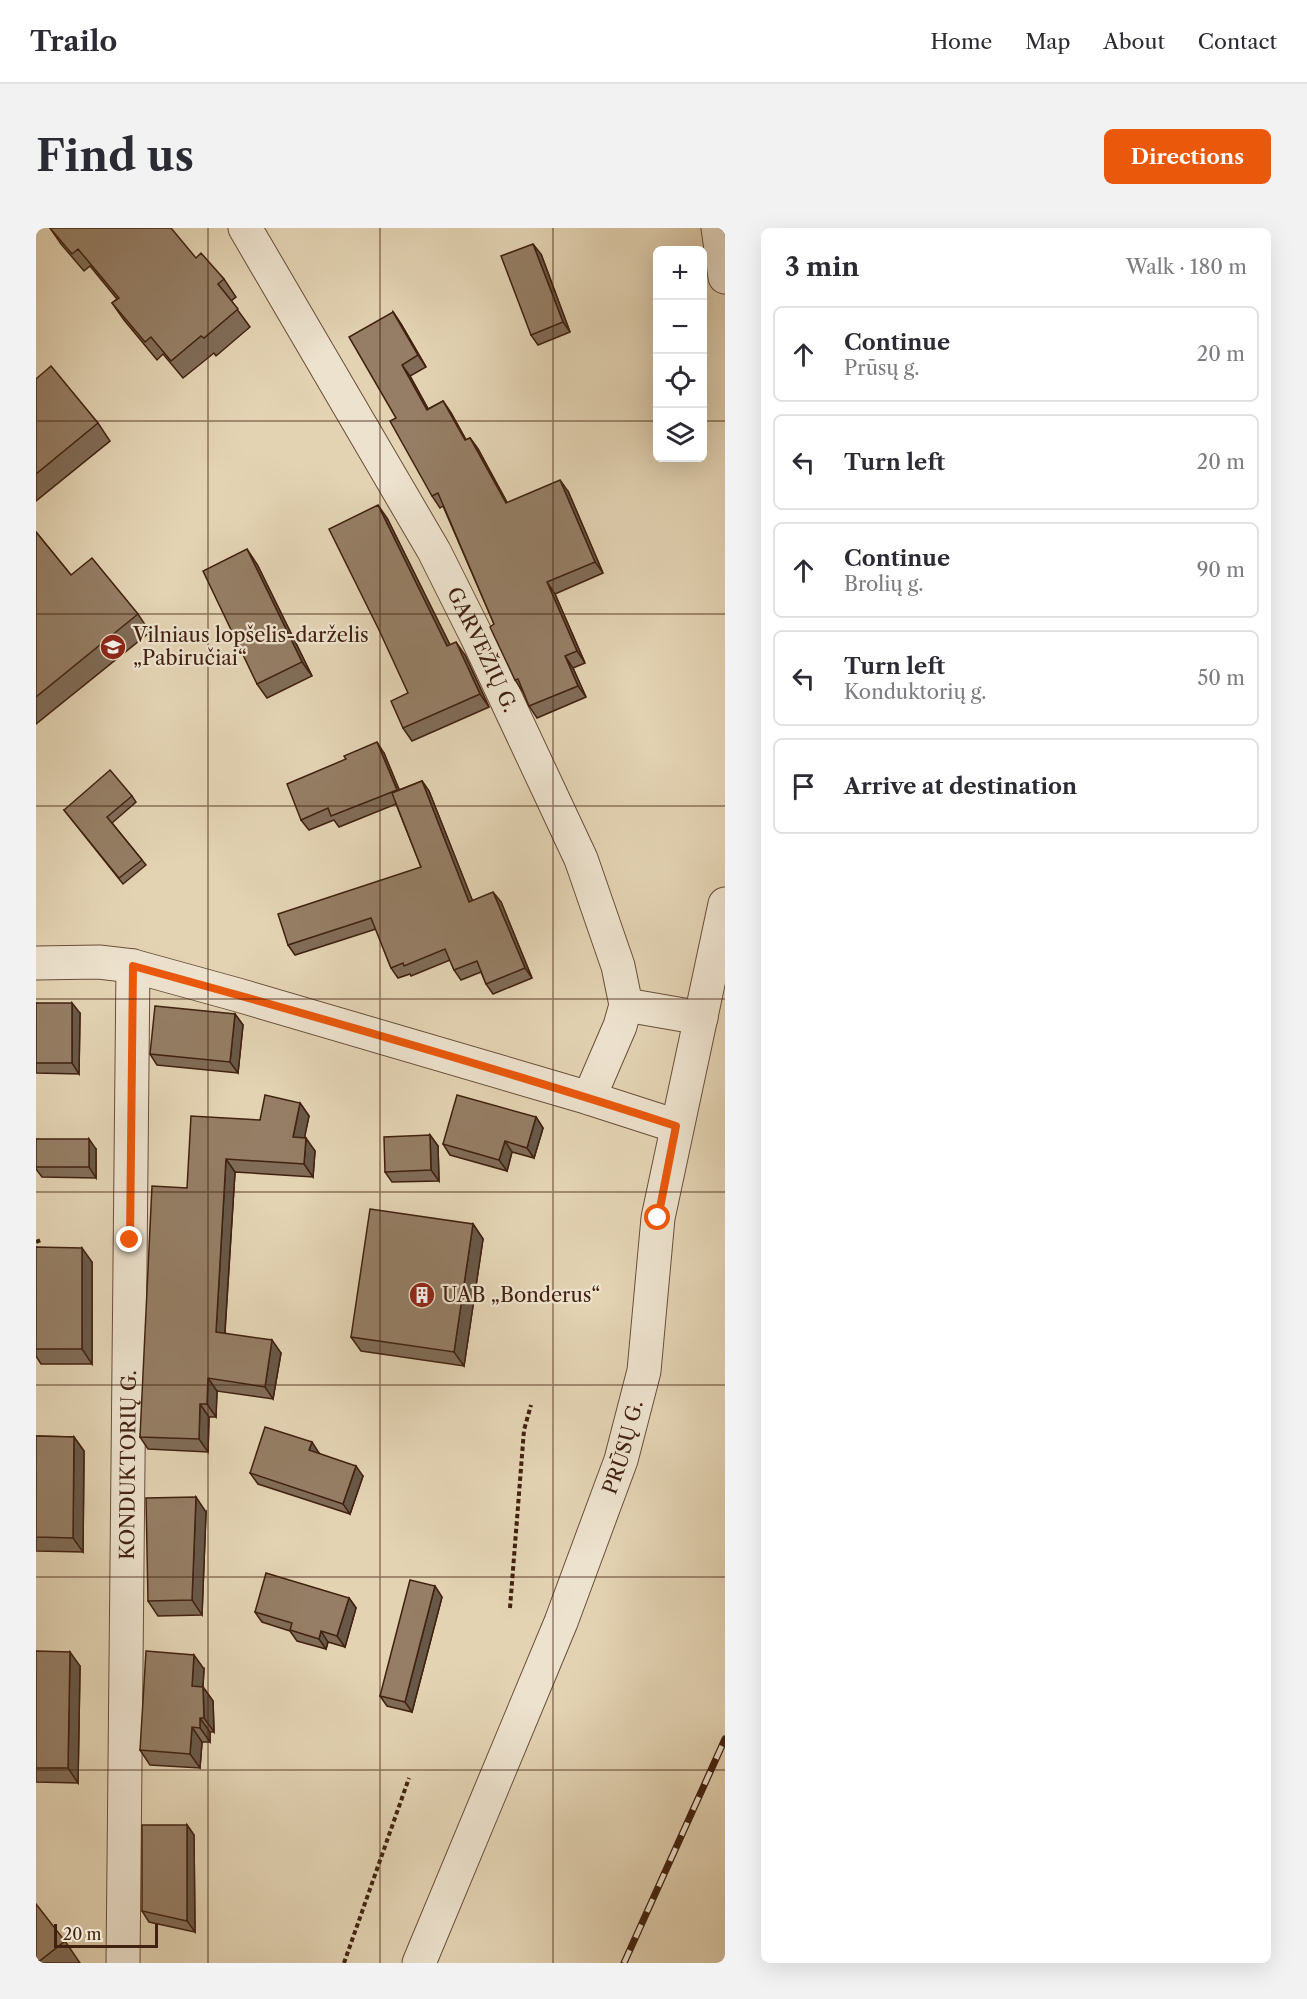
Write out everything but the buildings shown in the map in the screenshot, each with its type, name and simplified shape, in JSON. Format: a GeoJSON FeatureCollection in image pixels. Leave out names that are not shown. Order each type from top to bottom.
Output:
{"type":"FeatureCollection","features":[{"type":"Feature","properties":{"kind":"street","name":"GARVEŽIŲ G."},"geometry":{"type":"LineString","coordinates":[[244,228],[434,551],[581,859],[618,966],[626,1005],[620,1026],[589,1098]]}},
{"type":"Feature","properties":{"kind":"street"},"geometry":{"type":"LineString","coordinates":[[718,228],[725,277]]}},
{"type":"Feature","properties":{"kind":"street","name":"PRŪSŲ G."},"geometry":{"type":"LineString","coordinates":[[419,1963],[561,1622],[621,1460],[644,1371],[658,1218],[725,904]]}},
{"type":"Feature","properties":{"kind":"street"},"geometry":{"type":"LineString","coordinates":[[36,963],[99,962],[133,966],[589,1098],[676,1126]]}},
{"type":"Feature","properties":{"kind":"street","name":"KONDUKTORIŲ G."},"geometry":{"type":"LineString","coordinates":[[123,1963],[133,966]]}},
{"type":"Feature","properties":{"kind":"street"},"geometry":{"type":"LineString","coordinates":[[626,1005],[701,1018]]}},
{"type":"Feature","properties":{"kind":"path"},"geometry":{"type":"LineString","coordinates":[[510,1608],[524,1430],[531,1405]]}},
{"type":"Feature","properties":{"kind":"path"},"geometry":{"type":"LineString","coordinates":[[344,1963],[409,1778]]}},
{"type":"Feature","properties":{"kind":"railway"},"geometry":{"type":"LineString","coordinates":[[624,1963],[725,1739]]}},
{"type":"Feature","properties":{"kind":"place","name":"Vilniaus lopšelis-darželis „Pabiručiai“"},"geometry":{"type":"Point","coordinates":[113,647]}},
{"type":"Feature","properties":{"kind":"place","name":"UAB „Bonderus“"},"geometry":{"type":"Point","coordinates":[422,1295]}},
{"type":"Feature","properties":{"kind":"route"},"geometry":{"type":"LineString","coordinates":[[130,1240],[133,966],[589,1098],[676,1126],[658,1218]]}}]}
